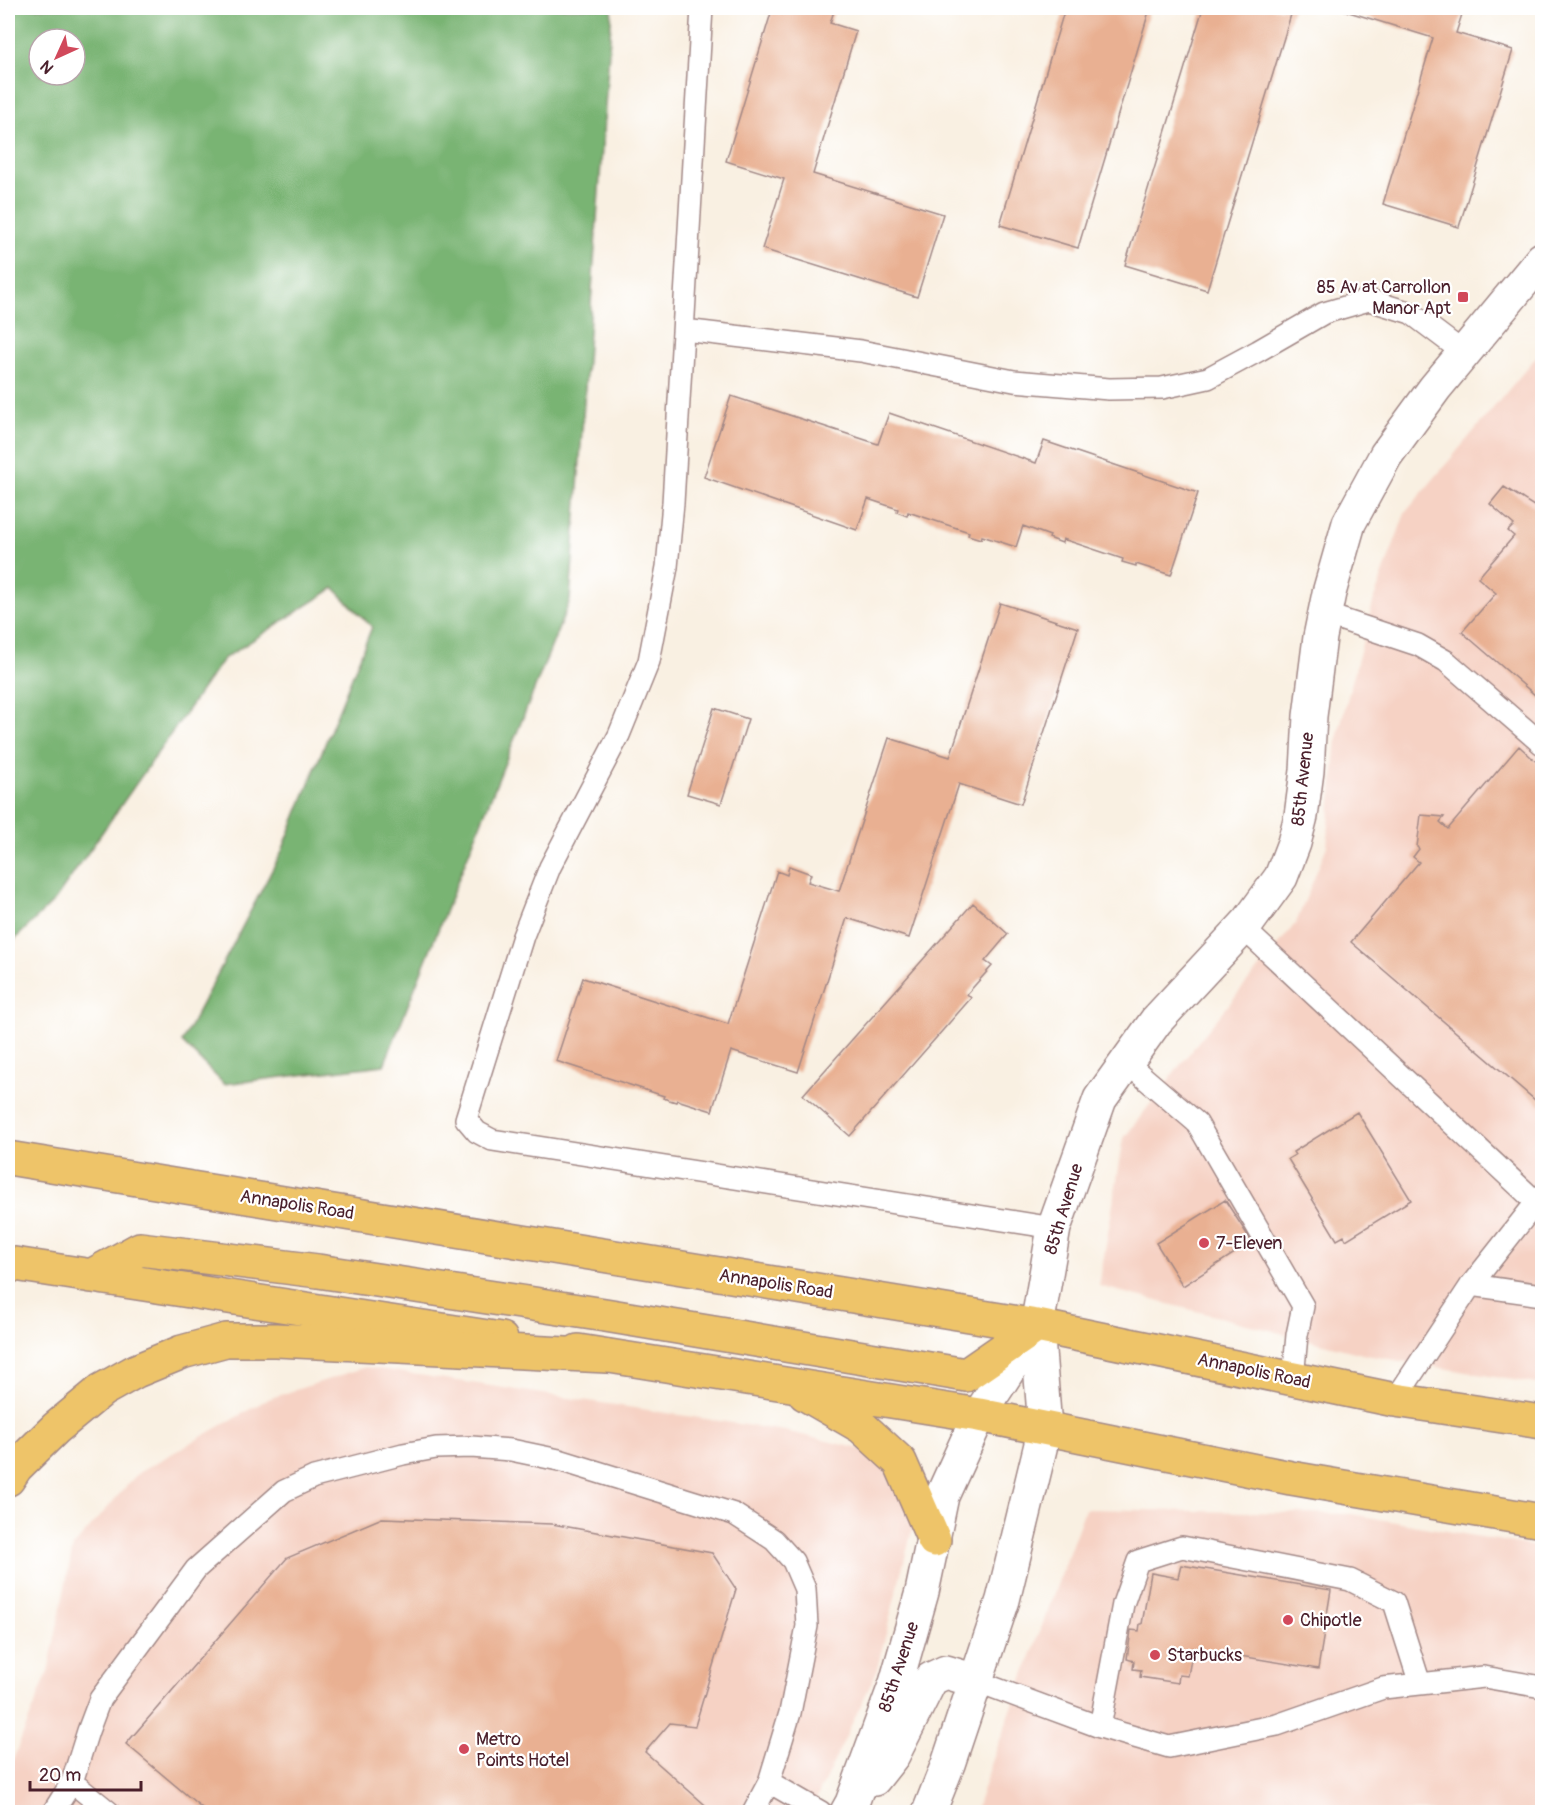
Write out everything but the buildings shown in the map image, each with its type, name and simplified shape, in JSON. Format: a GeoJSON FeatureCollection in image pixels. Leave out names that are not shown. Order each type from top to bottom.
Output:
{"type":"FeatureCollection","features":[{"type":"Feature","properties":{"kind":"main road","name":"Annapolis Road"},"geometry":{"type":"LineString","coordinates":[[8,1158],[1037,1326],[1395,1400],[1542,1422]]}},
{"type":"Feature","properties":{"kind":"main road"},"geometry":{"type":"LineString","coordinates":[[91,1276],[140,1249],[318,1271],[606,1315],[966,1375],[1037,1326]]}},
{"type":"Feature","properties":{"kind":"main road"},"geometry":{"type":"LineString","coordinates":[[8,1263],[979,1414],[1291,1478],[1542,1521]]}},
{"type":"Feature","properties":{"kind":"main road"},"geometry":{"type":"LineString","coordinates":[[8,1479],[16,1467],[56,1428],[102,1390],[136,1371],[182,1352],[226,1340],[288,1340],[607,1356]]}},
{"type":"Feature","properties":{"kind":"main road"},"geometry":{"type":"LineString","coordinates":[[788,1384],[862,1427],[900,1462],[934,1540]]}},
{"type":"Feature","properties":{"kind":"street","name":"85th Avenue"},"geometry":{"type":"LineString","coordinates":[[929,1812],[948,1764],[1003,1600],[1045,1428],[1037,1326],[1054,1228],[1100,1099],[1156,1021],[1243,928],[1281,877],[1301,816],[1320,637],[1349,523],[1386,456],[1436,388],[1542,259]]}},
{"type":"Feature","properties":{"kind":"street","name":"85th Avenue"},"geometry":{"type":"LineString","coordinates":[[848,1812],[896,1683],[922,1592],[942,1496],[979,1414],[1037,1326]]}},
{"type":"Feature","properties":{"kind":"street"},"geometry":{"type":"LineString","coordinates":[[848,1812],[892,1755],[931,1678],[946,1672],[976,1681]]}},
{"type":"Feature","properties":{"kind":"lane"},"geometry":{"type":"LineString","coordinates":[[702,8],[684,330],[667,567],[649,661],[619,735],[550,867],[523,936],[466,1119],[477,1132],[492,1140],[1054,1228]]}},
{"type":"Feature","properties":{"kind":"lane"},"geometry":{"type":"LineString","coordinates":[[684,330],[861,351],[1014,381],[1109,389],[1162,388],[1208,378],[1324,313],[1369,300],[1412,313],[1464,353]]}},
{"type":"Feature","properties":{"kind":"lane"},"geometry":{"type":"LineString","coordinates":[[1325,614],[1418,645],[1446,661],[1542,744]]}},
{"type":"Feature","properties":{"kind":"lane"},"geometry":{"type":"LineString","coordinates":[[1243,928],[1540,1199],[1471,1286],[1395,1400]]}},
{"type":"Feature","properties":{"kind":"lane"},"geometry":{"type":"LineString","coordinates":[[1126,1063],[1197,1123],[1303,1306],[1297,1335],[1293,1378]]}},
{"type":"Feature","properties":{"kind":"lane"},"geometry":{"type":"LineString","coordinates":[[1471,1286],[1542,1295]]}},
{"type":"Feature","properties":{"kind":"lane"},"geometry":{"type":"LineString","coordinates":[[53,1812],[72,1782],[100,1699],[196,1569],[284,1491],[314,1477],[403,1454],[436,1448],[471,1447],[511,1450],[559,1460],[734,1514],[774,1540],[793,1561],[805,1589],[807,1626],[790,1713],[769,1782],[753,1812]]}},
{"type":"Feature","properties":{"kind":"lane"},"geometry":{"type":"LineString","coordinates":[[1100,1728],[1123,1604],[1138,1561],[1182,1547],[1350,1580],[1394,1602],[1420,1683]]}},
{"type":"Feature","properties":{"kind":"lane"},"geometry":{"type":"LineString","coordinates":[[976,1681],[1100,1728],[1169,1747],[1277,1725],[1383,1688],[1484,1677],[1542,1687]]}},
{"type":"Feature","properties":{"kind":"lane"},"geometry":{"type":"LineString","coordinates":[[72,1782],[110,1812]]}},
{"type":"Feature","properties":{"kind":"lane"},"geometry":{"type":"LineString","coordinates":[[769,1782],[821,1812]]}},
{"type":"Feature","properties":{"kind":"shaded area"},"geometry":{"type":"Polygon","coordinates":[[[1542,350],[1542,1385],[1366,1355],[1099,1286],[1124,1138],[1198,1042],[1296,923],[1327,846],[1337,738],[1374,599],[1405,513],[1542,350]]]}},
{"type":"Feature","properties":{"kind":"shaded area"},"geometry":{"type":"Polygon","coordinates":[[[366,1367],[785,1431],[873,1452],[916,1514],[876,1673],[810,1812],[8,1812],[8,1772],[48,1672],[73,1547],[138,1473],[268,1399],[366,1367]]]}},
{"type":"Feature","properties":{"kind":"shaded area"},"geometry":{"type":"Polygon","coordinates":[[[1085,1509],[1351,1514],[1542,1548],[1542,1812],[975,1812],[1085,1509]]]}},
{"type":"Feature","properties":{"kind":"green space"},"geometry":{"type":"Polygon","coordinates":[[[8,8],[612,8],[570,600],[384,1065],[224,1084],[182,1042],[282,851],[372,627],[334,588],[223,659],[55,900],[8,946],[8,8]]]}},
{"type":"Feature","properties":{"kind":"place","name":"85 Av at Carrollon Manor Apt"},"geometry":{"type":"Point","coordinates":[1463,297]}},
{"type":"Feature","properties":{"kind":"place","name":"7-Eleven"},"geometry":{"type":"Point","coordinates":[1204,1243]}},
{"type":"Feature","properties":{"kind":"place","name":"Chipotle"},"geometry":{"type":"Point","coordinates":[1288,1620]}},
{"type":"Feature","properties":{"kind":"place","name":"Starbucks"},"geometry":{"type":"Point","coordinates":[1155,1655]}},
{"type":"Feature","properties":{"kind":"place","name":"Metro Points Hotel"},"geometry":{"type":"Point","coordinates":[464,1749]}}]}
